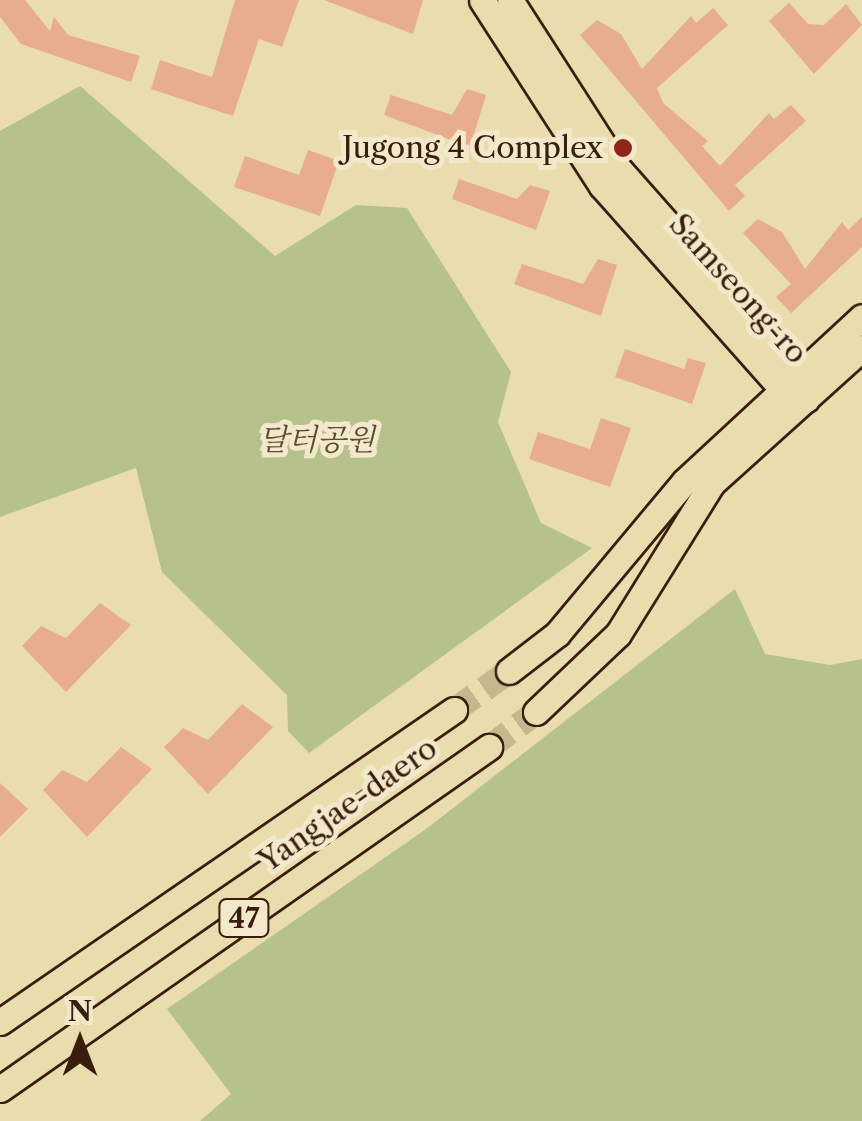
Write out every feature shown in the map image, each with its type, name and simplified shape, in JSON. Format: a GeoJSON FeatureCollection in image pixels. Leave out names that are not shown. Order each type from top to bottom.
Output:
{"type":"FeatureCollection","features":[{"type":"Feature","properties":{"kind":"main road","name":"Samseong-ro"},"geometry":{"type":"LineString","coordinates":[[482,0],[602,186],[796,388]]}},
{"type":"Feature","properties":{"kind":"main road","name":"Samseong-ro"},"geometry":{"type":"LineString","coordinates":[[510,0],[618,168],[796,388]]}},
{"type":"Feature","properties":{"kind":"main road"},"geometry":{"type":"LineString","coordinates":[[536,712],[618,634],[712,484],[862,318]]}},
{"type":"Feature","properties":{"kind":"main road"},"geometry":{"type":"LineString","coordinates":[[508,671],[557,634],[684,481],[796,388],[862,348]]}},
{"type":"Feature","properties":{"kind":"main road","name":"Yangjae-daero"},"geometry":{"type":"LineString","coordinates":[[0,1022],[454,710]]}},
{"type":"Feature","properties":{"kind":"main road","name":"Yangjae-daero"},"geometry":{"type":"LineString","coordinates":[[0,1089],[488,746]]}},
{"type":"Feature","properties":{"kind":"green space","name":"달터공원"},"geometry":{"type":"Polygon","coordinates":[[[80,86],[275,256],[356,205],[407,208],[511,372],[498,422],[541,523],[592,548],[309,753],[288,731],[287,695],[162,572],[136,468],[0,517],[0,131],[80,86]]]}},
{"type":"Feature","properties":{"kind":"green space"},"geometry":{"type":"Polygon","coordinates":[[[735,589],[765,654],[830,665],[862,659],[862,1121],[200,1121],[231,1094],[167,1009],[426,829],[735,589]]]}},
{"type":"Feature","properties":{"kind":"building"},"geometry":{"type":"Polygon","coordinates":[[[0,0],[25,0],[50,31],[54,17],[68,35],[140,56],[131,82],[21,44],[0,17],[0,0]]]}},
{"type":"Feature","properties":{"kind":"building"},"geometry":{"type":"Polygon","coordinates":[[[235,0],[299,0],[282,47],[259,39],[233,116],[151,89],[160,60],[212,77],[235,0]]]}},
{"type":"Feature","properties":{"kind":"building"},"geometry":{"type":"Polygon","coordinates":[[[324,0],[423,0],[413,34],[324,0]]]}},
{"type":"Feature","properties":{"kind":"building"},"geometry":{"type":"Polygon","coordinates":[[[789,3],[808,24],[824,25],[846,4],[862,25],[814,74],[769,21],[789,3]]]}},
{"type":"Feature","properties":{"kind":"building"},"geometry":{"type":"Polygon","coordinates":[[[713,8],[728,25],[657,88],[663,103],[708,141],[702,146],[720,166],[769,113],[774,119],[791,105],[806,121],[735,185],[745,196],[729,211],[580,35],[597,20],[621,34],[642,69],[691,16],[696,23],[713,8]]]}},
{"type":"Feature","properties":{"kind":"building"},"geometry":{"type":"Polygon","coordinates":[[[467,89],[486,95],[470,147],[384,115],[391,95],[452,115],[467,89]]]}},
{"type":"Feature","properties":{"kind":"building"},"geometry":{"type":"Polygon","coordinates":[[[308,150],[339,161],[320,216],[234,187],[245,156],[299,175],[308,150]]]}},
{"type":"Feature","properties":{"kind":"building"},"geometry":{"type":"Polygon","coordinates":[[[459,179],[517,199],[530,185],[550,191],[536,230],[452,199],[459,179]]]}},
{"type":"Feature","properties":{"kind":"building"},"geometry":{"type":"Polygon","coordinates":[[[862,217],[862,247],[791,313],[776,297],[791,284],[743,233],[758,219],[782,232],[805,269],[842,222],[848,230],[862,217]]]}},
{"type":"Feature","properties":{"kind":"building"},"geometry":{"type":"Polygon","coordinates":[[[598,259],[617,265],[601,316],[514,284],[522,264],[583,284],[598,259]]]}},
{"type":"Feature","properties":{"kind":"building"},"geometry":{"type":"Polygon","coordinates":[[[625,349],[684,369],[688,358],[706,363],[692,404],[615,377],[625,349]]]}},
{"type":"Feature","properties":{"kind":"building"},"geometry":{"type":"Polygon","coordinates":[[[601,418],[631,428],[610,487],[529,459],[538,432],[590,449],[601,418]]]}},
{"type":"Feature","properties":{"kind":"building"},"geometry":{"type":"Polygon","coordinates":[[[100,603],[131,625],[66,692],[22,646],[41,626],[66,638],[100,603]]]}},
{"type":"Feature","properties":{"kind":"building"},"geometry":{"type":"Polygon","coordinates":[[[242,704],[273,727],[208,794],[164,747],[183,728],[208,740],[242,704]]]}},
{"type":"Feature","properties":{"kind":"building"},"geometry":{"type":"Polygon","coordinates":[[[121,747],[152,769],[87,837],[43,790],[62,770],[87,782],[121,747]]]}},
{"type":"Feature","properties":{"kind":"building"},"geometry":{"type":"Polygon","coordinates":[[[0,783],[28,809],[0,837],[0,783]]]}},
{"type":"Feature","properties":{"kind":"tunnel"},"geometry":{"type":"LineString","coordinates":[[454,710],[509,671]]}},
{"type":"Feature","properties":{"kind":"tunnel"},"geometry":{"type":"LineString","coordinates":[[489,747],[536,712]]}},
{"type":"Feature","properties":{"kind":"place","name":"Jugong 4 Complex"},"geometry":{"type":"Point","coordinates":[623,148]}}]}
